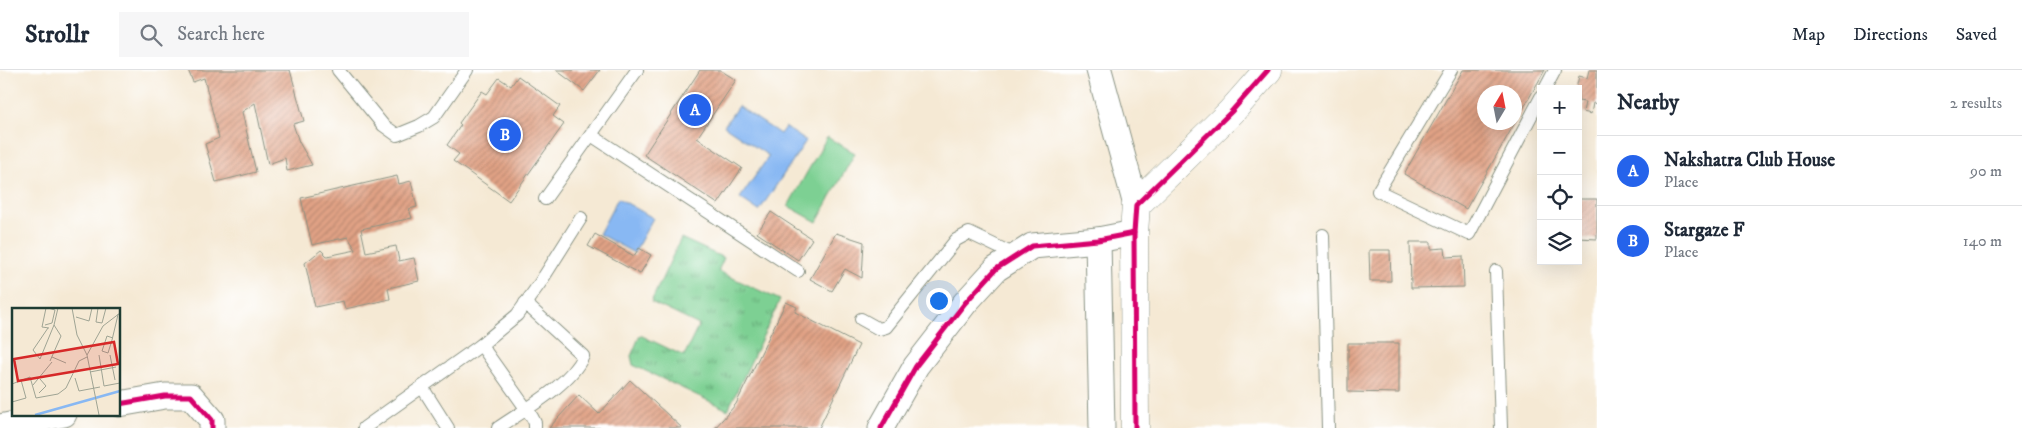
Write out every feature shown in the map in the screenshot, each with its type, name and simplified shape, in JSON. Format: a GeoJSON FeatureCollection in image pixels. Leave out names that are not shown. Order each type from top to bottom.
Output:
{"type":"FeatureCollection","features":[{"type":"Feature","properties":{"kind":"street"},"geometry":{"type":"LineString","coordinates":[[1099,70],[1136,205],[1134,233],[1135,428]]}},
{"type":"Feature","properties":{"kind":"street"},"geometry":{"type":"LineString","coordinates":[[1136,205],[1231,112],[1268,70]]}},
{"type":"Feature","properties":{"kind":"street"},"geometry":{"type":"LineString","coordinates":[[882,428],[916,366],[959,311],[996,269],[1032,246],[1098,240],[1134,233]]}},
{"type":"Feature","properties":{"kind":"street"},"geometry":{"type":"LineString","coordinates":[[1098,240],[1102,428]]}},
{"type":"Feature","properties":{"kind":"street"},"geometry":{"type":"LineString","coordinates":[[120,404],[165,396],[191,396],[212,420],[212,428]]}},
{"type":"Feature","properties":{"kind":"street"},"geometry":{"type":"LineString","coordinates":[[0,426],[41,422]]}},
{"type":"Feature","properties":{"kind":"lane"},"geometry":{"type":"LineString","coordinates":[[338,70],[382,125],[397,135],[419,126],[434,117],[467,70]]}},
{"type":"Feature","properties":{"kind":"lane"},"geometry":{"type":"LineString","coordinates":[[545,199],[637,70]]}},
{"type":"Feature","properties":{"kind":"lane"},"geometry":{"type":"LineString","coordinates":[[1451,70],[1378,191],[1469,234],[1537,105]]}},
{"type":"Feature","properties":{"kind":"lane"},"geometry":{"type":"LineString","coordinates":[[1547,85],[1555,70]]}},
{"type":"Feature","properties":{"kind":"lane"},"geometry":{"type":"LineString","coordinates":[[591,135],[798,271]]}},
{"type":"Feature","properties":{"kind":"lane"},"geometry":{"type":"LineString","coordinates":[[364,428],[481,345],[517,315],[581,218]]}},
{"type":"Feature","properties":{"kind":"lane"},"geometry":{"type":"LineString","coordinates":[[861,319],[879,329],[886,327],[956,240],[969,233],[1017,256]]}},
{"type":"Feature","properties":{"kind":"lane"},"geometry":{"type":"LineString","coordinates":[[1323,235],[1328,428]]}},
{"type":"Feature","properties":{"kind":"lane"},"geometry":{"type":"LineString","coordinates":[[1496,271],[1501,428]]}},
{"type":"Feature","properties":{"kind":"lane"},"geometry":{"type":"LineString","coordinates":[[498,428],[526,409],[578,368],[583,356],[525,303]]}},
{"type":"Feature","properties":{"kind":"lane"},"geometry":{"type":"LineString","coordinates":[[481,345],[526,409],[535,423],[535,428]]}},
{"type":"Feature","properties":{"kind":"lane"},"geometry":{"type":"LineString","coordinates":[[422,387],[448,428]]}},
{"type":"Feature","properties":{"kind":"green space"},"geometry":{"type":"Polygon","coordinates":[[[827,137],[855,153],[817,222],[788,206],[827,137]]]}},
{"type":"Feature","properties":{"kind":"green space"},"geometry":{"type":"Polygon","coordinates":[[[681,238],[724,258],[718,271],[780,300],[728,410],[633,365],[631,356],[640,335],[684,356],[699,325],[651,302],[681,238]]]}},
{"type":"Feature","properties":{"kind":"water"},"geometry":{"type":"Polygon","coordinates":[[[738,106],[780,134],[785,127],[806,141],[759,211],[740,198],[769,156],[724,126],[738,106]]]}},
{"type":"Feature","properties":{"kind":"water"},"geometry":{"type":"Polygon","coordinates":[[[618,198],[653,218],[634,253],[599,234],[618,198]]]}},
{"type":"Feature","properties":{"kind":"building"},"geometry":{"type":"Polygon","coordinates":[[[188,70],[290,70],[304,121],[293,124],[299,142],[312,165],[287,171],[285,158],[268,164],[255,103],[242,112],[256,172],[216,182],[205,144],[219,138],[204,78],[193,82],[188,70]]]}},
{"type":"Feature","properties":{"kind":"building"},"geometry":{"type":"Polygon","coordinates":[[[556,70],[600,70],[584,91],[556,70]]]}},
{"type":"Feature","properties":{"kind":"building"},"geometry":{"type":"Polygon","coordinates":[[[700,70],[720,70],[736,80],[697,138],[742,168],[718,204],[644,155],[700,70]]]}},
{"type":"Feature","properties":{"kind":"building"},"geometry":{"type":"Polygon","coordinates":[[[1463,70],[1545,70],[1522,110],[1522,85],[1477,85],[1477,130],[1511,130],[1466,209],[1404,174],[1463,70]]]}},
{"type":"Feature","properties":{"kind":"building"},"geometry":{"type":"Polygon","coordinates":[[[1589,70],[1597,70],[1597,104],[1593,103],[1591,114],[1583,112],[1585,102],[1582,102],[1582,85],[1577,85],[1579,76],[1587,78],[1589,70]]]}},
{"type":"Feature","properties":{"kind":"building"},"geometry":{"type":"Polygon","coordinates":[[[518,76],[560,106],[553,116],[564,124],[509,201],[453,161],[459,154],[447,145],[461,125],[459,123],[482,91],[487,94],[499,78],[511,86],[518,76]]]}},
{"type":"Feature","properties":{"kind":"building"},"geometry":{"type":"Polygon","coordinates":[[[397,176],[399,184],[411,181],[417,207],[409,209],[412,218],[361,229],[366,252],[396,246],[399,261],[414,258],[419,281],[388,288],[390,299],[345,309],[343,301],[315,307],[305,263],[321,250],[327,256],[356,250],[348,237],[312,245],[301,198],[397,176]]]}},
{"type":"Feature","properties":{"kind":"building"},"geometry":{"type":"Polygon","coordinates":[[[1582,199],[1597,199],[1597,239],[1582,238],[1582,199]]]}},
{"type":"Feature","properties":{"kind":"building"},"geometry":{"type":"Polygon","coordinates":[[[771,212],[812,239],[798,260],[757,233],[771,212]]]}},
{"type":"Feature","properties":{"kind":"building"},"geometry":{"type":"Polygon","coordinates":[[[836,233],[864,242],[862,278],[845,269],[832,291],[810,279],[836,233]]]}},
{"type":"Feature","properties":{"kind":"building"},"geometry":{"type":"Polygon","coordinates":[[[595,234],[634,256],[639,248],[651,255],[640,274],[588,246],[595,234]]]}},
{"type":"Feature","properties":{"kind":"building"},"geometry":{"type":"Polygon","coordinates":[[[1410,242],[1431,242],[1431,249],[1445,248],[1446,257],[1463,256],[1464,287],[1411,288],[1410,242]]]}},
{"type":"Feature","properties":{"kind":"building"},"geometry":{"type":"Polygon","coordinates":[[[1369,250],[1390,250],[1391,281],[1370,281],[1369,250]]]}},
{"type":"Feature","properties":{"kind":"building"},"geometry":{"type":"Polygon","coordinates":[[[786,302],[797,307],[795,312],[859,345],[819,428],[715,428],[736,404],[786,302]]]}},
{"type":"Feature","properties":{"kind":"building"},"geometry":{"type":"Polygon","coordinates":[[[1348,343],[1399,343],[1399,393],[1348,392],[1348,343]]]}},
{"type":"Feature","properties":{"kind":"building"},"geometry":{"type":"Polygon","coordinates":[[[630,380],[682,428],[549,428],[579,395],[599,414],[630,380]]]}},
{"type":"Feature","properties":{"kind":"cycle path"},"geometry":{"type":"LineString","coordinates":[[1135,428],[1134,233],[1136,205],[1231,112],[1268,70]]}},
{"type":"Feature","properties":{"kind":"cycle path"},"geometry":{"type":"LineString","coordinates":[[881,428],[916,366],[965,303],[996,269],[1032,246],[1098,240],[1134,233]]}},
{"type":"Feature","properties":{"kind":"cycle path"},"geometry":{"type":"LineString","coordinates":[[120,404],[165,396],[191,396],[212,420],[212,428]]}},
{"type":"Feature","properties":{"kind":"place","name":"Nakshatra Club House"},"geometry":{"type":"Point","coordinates":[695,110]}},
{"type":"Feature","properties":{"kind":"place","name":"Stargaze F"},"geometry":{"type":"Point","coordinates":[505,135]}}]}
